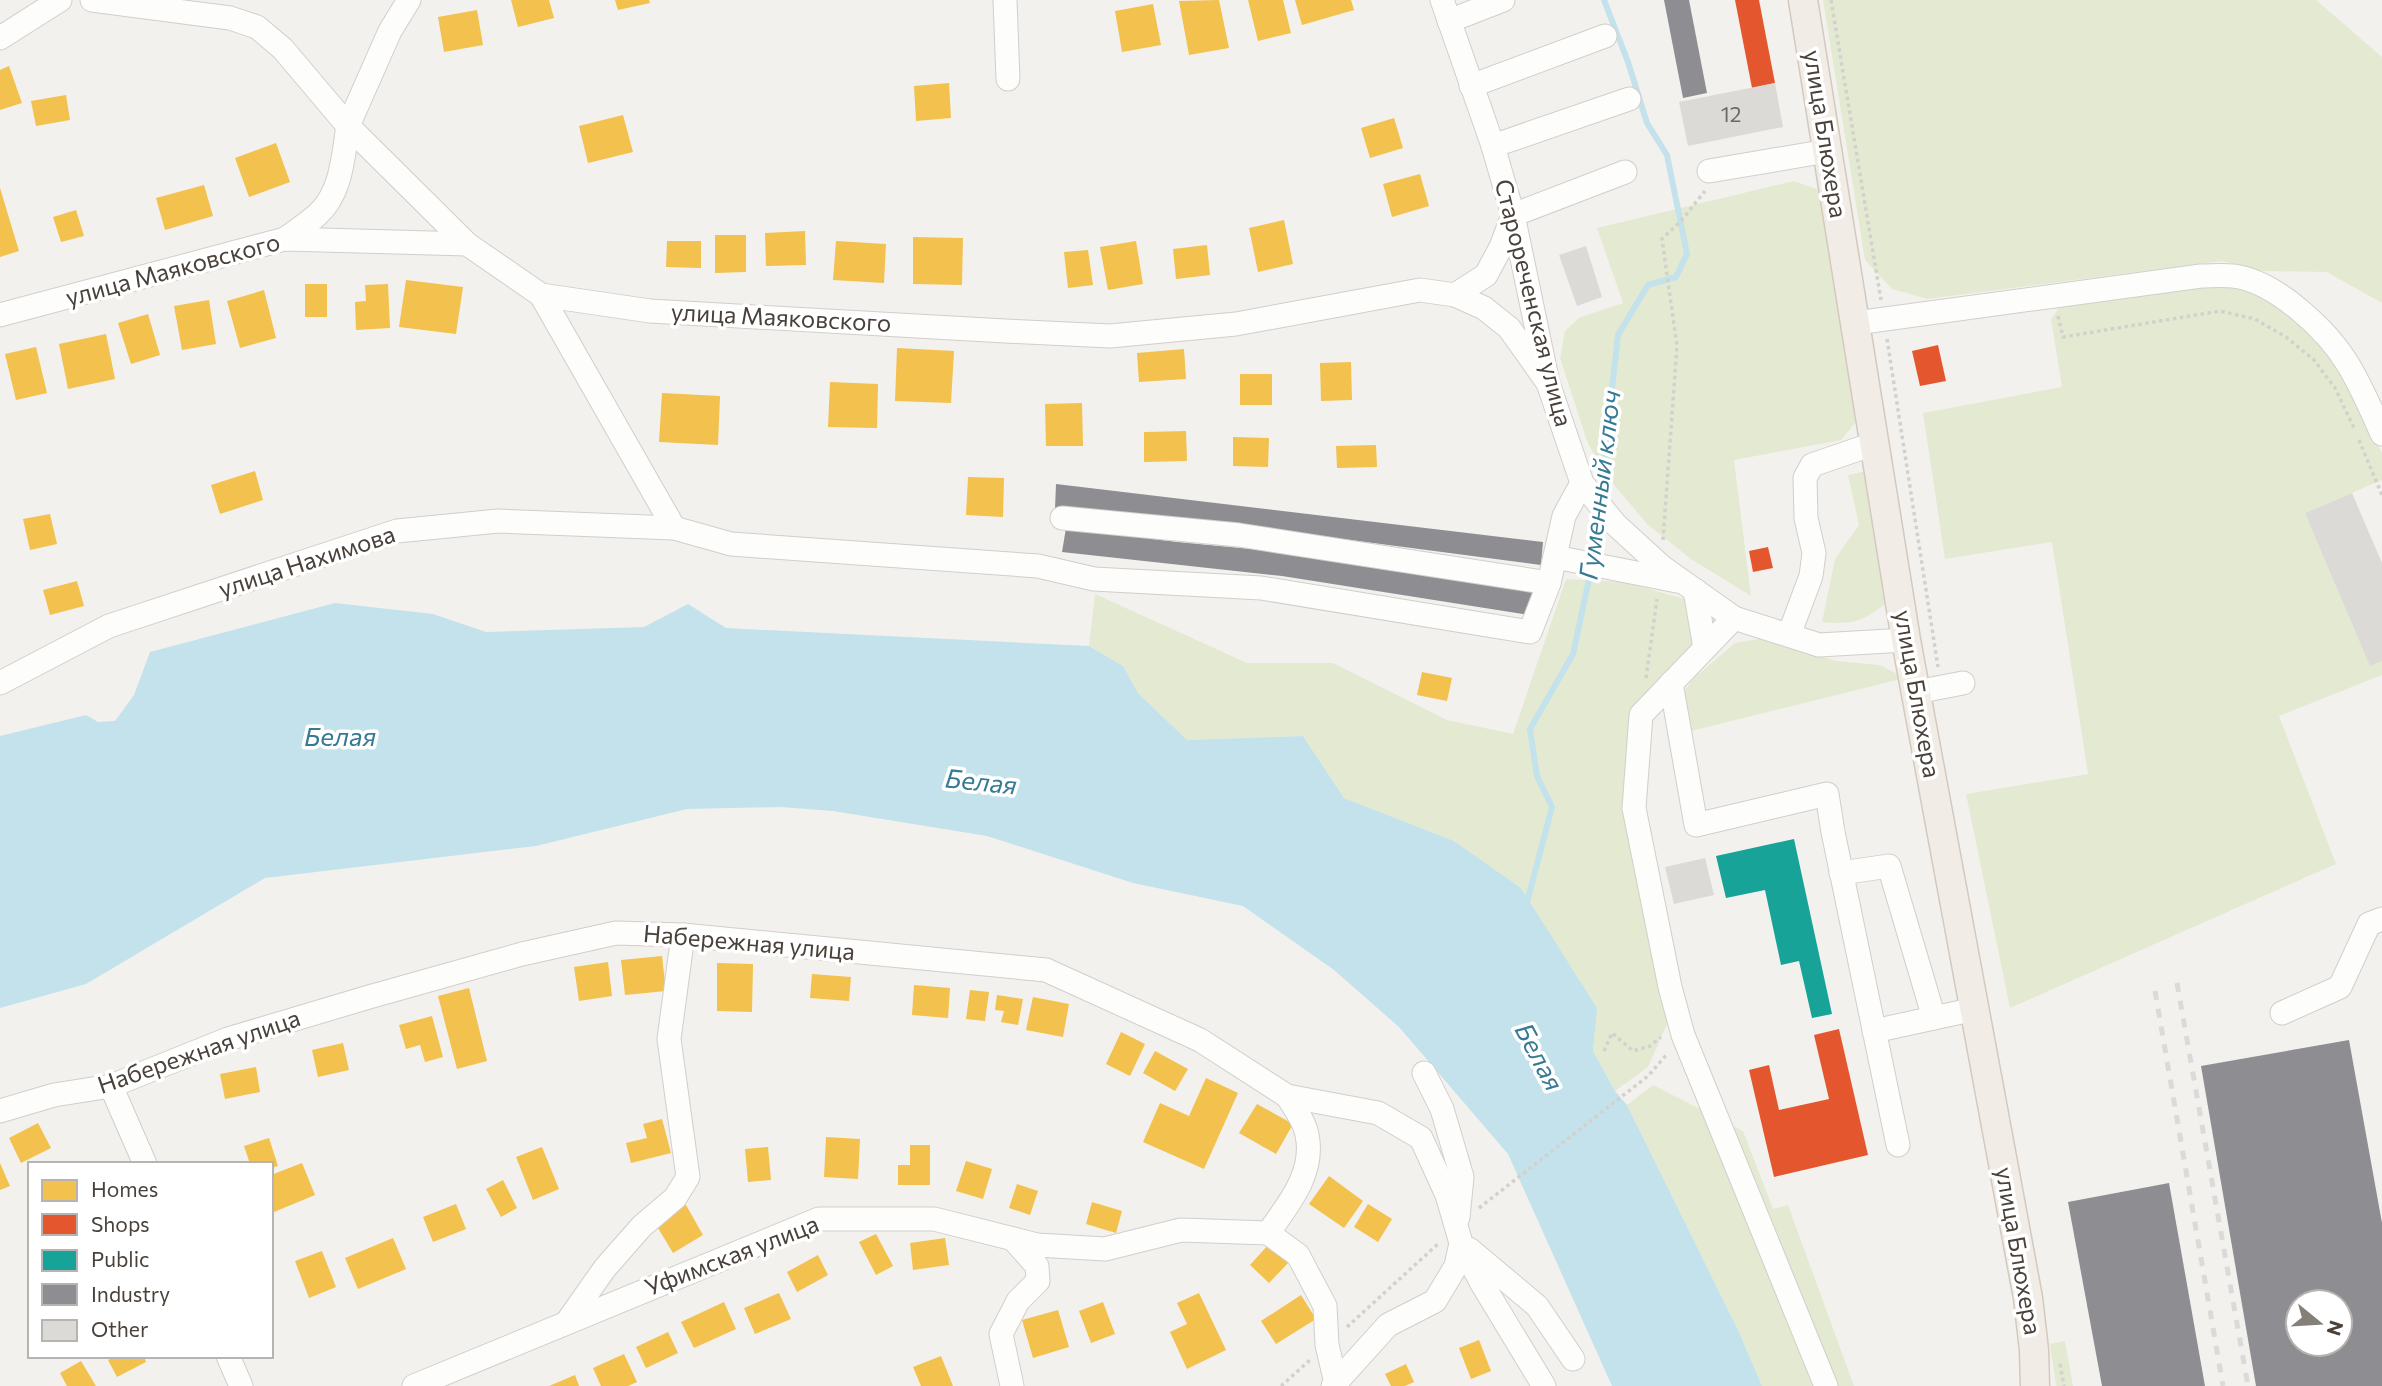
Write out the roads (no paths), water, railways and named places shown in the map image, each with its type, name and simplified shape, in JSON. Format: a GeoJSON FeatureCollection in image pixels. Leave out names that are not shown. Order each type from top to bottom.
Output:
{"type":"FeatureCollection","features":[{"type":"Feature","properties":{"kind":"main road","name":"улица Блюхера"},"geometry":{"type":"LineString","coordinates":[[1803,0],[1906,640],[1940,687],[1975,1009],[2028,1298],[2035,1386]]}},
{"type":"Feature","properties":{"kind":"street"},"geometry":{"type":"LineString","coordinates":[[0,38],[60,0]]}},
{"type":"Feature","properties":{"kind":"street"},"geometry":{"type":"LineString","coordinates":[[92,0],[230,18],[257,27],[283,49],[348,126],[467,244]]}},
{"type":"Feature","properties":{"kind":"street"},"geometry":{"type":"LineString","coordinates":[[285,239],[319,213],[334,193],[342,166],[348,126],[390,31],[409,0]]}},
{"type":"Feature","properties":{"kind":"street"},"geometry":{"type":"LineString","coordinates":[[1005,0],[1009,79]]}},
{"type":"Feature","properties":{"kind":"street"},"geometry":{"type":"LineString","coordinates":[[1446,11],[1503,0]]}},
{"type":"Feature","properties":{"kind":"street","name":"Старореченская улица"},"geometry":{"type":"LineString","coordinates":[[1446,11],[1493,146],[1513,215],[1548,383],[1582,483],[1615,524],[1661,572],[1689,587],[1734,618],[1819,645],[1906,640]]}},
{"type":"Feature","properties":{"kind":"street"},"geometry":{"type":"LineString","coordinates":[[1471,86],[1605,36]]}},
{"type":"Feature","properties":{"kind":"street"},"geometry":{"type":"LineString","coordinates":[[1493,146],[1629,99]]}},
{"type":"Feature","properties":{"kind":"street"},"geometry":{"type":"LineString","coordinates":[[1709,171],[1827,151]]}},
{"type":"Feature","properties":{"kind":"street"},"geometry":{"type":"LineString","coordinates":[[1455,295],[1486,275],[1502,247],[1513,215],[1625,172]]}},
{"type":"Feature","properties":{"kind":"street","name":"улица Маяковского"},"geometry":{"type":"LineString","coordinates":[[0,315],[285,239],[467,244],[541,295],[650,311],[1110,336],[1237,324],[1420,290],[1455,295],[1484,308],[1509,328],[1548,383]]}},
{"type":"Feature","properties":{"kind":"street"},"geometry":{"type":"LineString","coordinates":[[1856,323],[2201,276],[2235,276],[2274,292],[2292,303],[2313,323],[2348,365],[2382,434]]}},
{"type":"Feature","properties":{"kind":"street"},"geometry":{"type":"LineString","coordinates":[[541,295],[674,528]]}},
{"type":"Feature","properties":{"kind":"street"},"geometry":{"type":"LineString","coordinates":[[1789,635],[1811,576],[1814,552],[1806,518],[1805,478],[1812,464],[1876,443]]}},
{"type":"Feature","properties":{"kind":"street"},"geometry":{"type":"LineString","coordinates":[[1062,518],[1238,535],[1549,583],[1564,516],[1582,483]]}},
{"type":"Feature","properties":{"kind":"street","name":"улица Нахимова"},"geometry":{"type":"LineString","coordinates":[[0,683],[109,626],[397,531],[498,521],[674,528],[731,544],[1038,566],[1094,579],[1261,589],[1530,632],[1549,583]]}},
{"type":"Feature","properties":{"kind":"street"},"geometry":{"type":"LineString","coordinates":[[1555,557],[1605,567],[1661,572]]}},
{"type":"Feature","properties":{"kind":"street"},"geometry":{"type":"LineString","coordinates":[[1689,587],[1705,648]]}},
{"type":"Feature","properties":{"kind":"street"},"geometry":{"type":"LineString","coordinates":[[1734,618],[1641,715],[1634,807],[1681,1029],[1826,1386]]}},
{"type":"Feature","properties":{"kind":"street"},"geometry":{"type":"LineString","coordinates":[[1671,683],[1696,825],[1827,794],[1898,1145]]}},
{"type":"Feature","properties":{"kind":"street"},"geometry":{"type":"LineString","coordinates":[[1841,873],[1889,866],[1934,1018]]}},
{"type":"Feature","properties":{"kind":"street"},"geometry":{"type":"LineString","coordinates":[[2282,1013],[2340,987],[2369,924],[2382,919]]}},
{"type":"Feature","properties":{"kind":"street","name":"Набережная улица"},"geometry":{"type":"LineString","coordinates":[[0,1111],[54,1095],[111,1086],[228,1039],[522,954],[616,933],[683,935],[1046,970],[1200,1040],[1287,1096],[1378,1113],[1421,1138],[1447,1195],[1459,1235]]}},
{"type":"Feature","properties":{"kind":"street"},"geometry":{"type":"LineString","coordinates":[[567,1322],[605,1268],[642,1226],[675,1198],[688,1177],[669,1039],[683,935]]}},
{"type":"Feature","properties":{"kind":"street"},"geometry":{"type":"LineString","coordinates":[[1874,1031],[1975,1009]]}},
{"type":"Feature","properties":{"kind":"street"},"geometry":{"type":"LineString","coordinates":[[1334,1384],[1388,1325],[1435,1300],[1456,1266],[1462,1177],[1442,1109],[1424,1073]]}},
{"type":"Feature","properties":{"kind":"street"},"geometry":{"type":"LineString","coordinates":[[111,1086],[144,1162]]}},
{"type":"Feature","properties":{"kind":"street"},"geometry":{"type":"LineString","coordinates":[[1287,1096],[1307,1133],[1309,1165],[1289,1204],[1268,1233],[1298,1255],[1325,1306],[1327,1345],[1334,1384]]}},
{"type":"Feature","properties":{"kind":"street","name":"Уфимская улица"},"geometry":{"type":"LineString","coordinates":[[414,1386],[818,1219],[934,1219],[1037,1245],[1105,1249],[1181,1230],[1268,1233]]}},
{"type":"Feature","properties":{"kind":"street"},"geometry":{"type":"LineString","coordinates":[[1459,1235],[1537,1306],[1573,1359]]}},
{"type":"Feature","properties":{"kind":"street"},"geometry":{"type":"LineString","coordinates":[[1459,1235],[1481,1282],[1544,1386]]}},
{"type":"Feature","properties":{"kind":"street"},"geometry":{"type":"LineString","coordinates":[[1012,1386],[1001,1334],[1018,1301],[1038,1282],[1037,1266],[1013,1239]]}},
{"type":"Feature","properties":{"kind":"street"},"geometry":{"type":"LineString","coordinates":[[229,1358],[241,1386]]}},
{"type":"Feature","properties":{"kind":"water","name":"Белая"},"geometry":{"type":"Polygon","coordinates":[[[335,603],[433,614],[486,632],[644,627],[688,604],[726,628],[1089,646],[1123,666],[1138,693],[1187,740],[1303,736],[1344,798],[1454,841],[1521,888],[1597,1008],[1593,1051],[1615,1091],[1627,1105],[1739,1332],[1762,1386],[1612,1386],[1508,1154],[1399,1027],[1334,970],[1243,906],[1133,883],[987,836],[833,811],[780,807],[687,809],[536,846],[265,878],[86,984],[0,1008],[0,736],[86,715],[98,722],[115,721],[134,695],[150,652],[335,603]]]}},
{"type":"Feature","properties":{"kind":"waterway","name":"Гуменный ключ"},"geometry":{"type":"LineString","coordinates":[[1600,496],[1618,335],[1648,285],[1676,277],[1687,254],[1667,155],[1647,123],[1628,62],[1604,0]]}},
{"type":"Feature","properties":{"kind":"waterway","name":"Гуменный ключ"},"geometry":{"type":"LineString","coordinates":[[1592,559],[1597,514]]}},
{"type":"Feature","properties":{"kind":"waterway","name":"Гуменный ключ"},"geometry":{"type":"LineString","coordinates":[[1526,906],[1552,807],[1537,776],[1530,729],[1573,654],[1591,570]]}},
{"type":"Feature","properties":{"kind":"railway"},"geometry":{"type":"LineString","coordinates":[[2177,983],[2248,1386]]}},
{"type":"Feature","properties":{"kind":"railway"},"geometry":{"type":"LineString","coordinates":[[2155,991],[2223,1386]]}}]}
